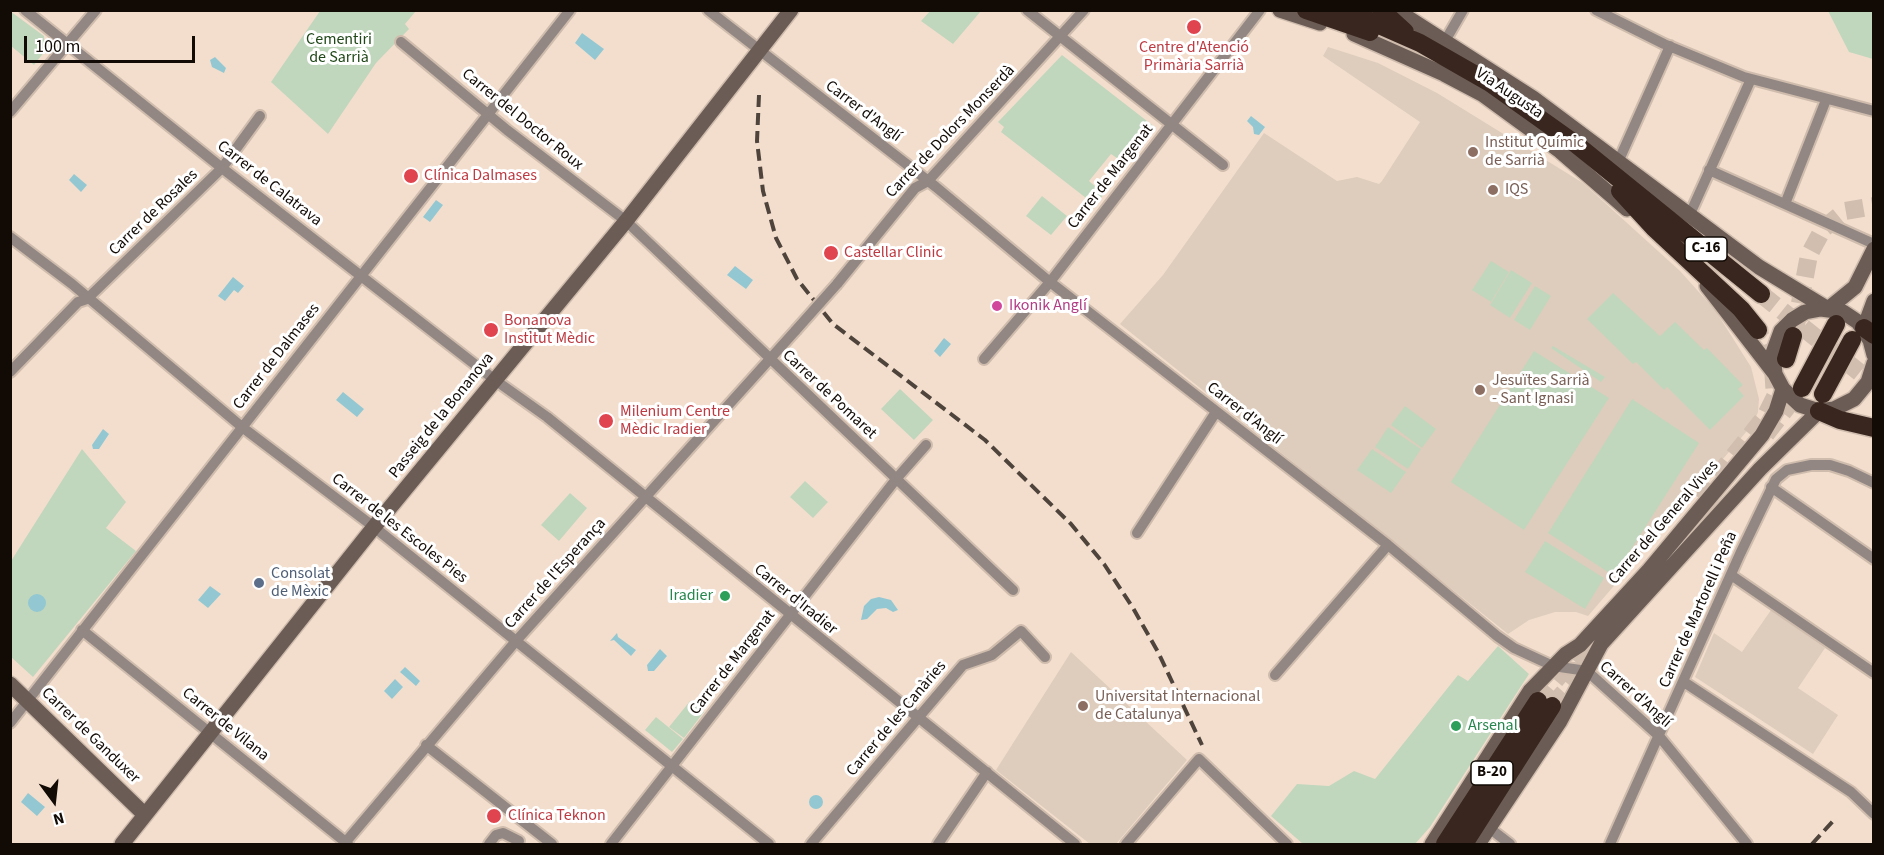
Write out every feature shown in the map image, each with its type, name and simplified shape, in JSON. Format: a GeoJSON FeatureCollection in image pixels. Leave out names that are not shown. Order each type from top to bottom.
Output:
{"type":"FeatureCollection","features":[{"type":"Feature","properties":{"kind":"highway"},"geometry":{"type":"LineString","coordinates":[[1306,10],[1358,29],[1392,38],[1410,38]]}},
{"type":"Feature","properties":{"kind":"highway","name":"C-16"},"geometry":{"type":"LineString","coordinates":[[1345,10],[1410,38],[1490,84],[1599,163],[1761,294]]}},
{"type":"Feature","properties":{"kind":"highway"},"geometry":{"type":"LineString","coordinates":[[1381,10],[1410,38]]}},
{"type":"Feature","properties":{"kind":"highway"},"geometry":{"type":"LineString","coordinates":[[1599,163],[1622,194],[1654,228],[1741,309],[1758,330]]}},
{"type":"Feature","properties":{"kind":"highway"},"geometry":{"type":"LineString","coordinates":[[1802,388],[1832,317]]}},
{"type":"Feature","properties":{"kind":"highway"},"geometry":{"type":"LineString","coordinates":[[1863,335],[1821,403],[1840,420],[1874,428]]}},
{"type":"Feature","properties":{"kind":"highway"},"geometry":{"type":"LineString","coordinates":[[1786,359],[1793,336]]}},
{"type":"Feature","properties":{"kind":"highway","name":"B-20"},"geometry":{"type":"LineString","coordinates":[[1445,844],[1545,704],[1464,844]]}},
{"type":"Feature","properties":{"kind":"street","name":"Carrer de Calatrava"},"geometry":{"type":"LineString","coordinates":[[25,10],[222,168],[495,380]]}},
{"type":"Feature","properties":{"kind":"street"},"geometry":{"type":"LineString","coordinates":[[10,111],[96,10]]}},
{"type":"Feature","properties":{"kind":"street","name":"Carrer de Dalmases"},"geometry":{"type":"LineString","coordinates":[[10,723],[570,10]]}},
{"type":"Feature","properties":{"kind":"street","name":"Carrer d'Anglí"},"geometry":{"type":"LineString","coordinates":[[708,10],[759,52],[928,181],[1050,282],[1388,545],[1497,636],[1514,648],[1553,666],[1587,671],[1659,736],[1748,844]]}},
{"type":"Feature","properties":{"kind":"street","name":"Passeig de la Bonanova"},"geometry":{"type":"LineString","coordinates":[[122,844],[374,527],[626,221],[791,10]]}},
{"type":"Feature","properties":{"kind":"street"},"geometry":{"type":"LineString","coordinates":[[1027,10],[1223,165]]}},
{"type":"Feature","properties":{"kind":"street","name":"Carrer de Dolors Monserdà"},"geometry":{"type":"LineString","coordinates":[[796,330],[837,284],[915,188],[928,181],[1084,10]]}},
{"type":"Feature","properties":{"kind":"street","name":"Carrer de Margenat"},"geometry":{"type":"LineString","coordinates":[[984,359],[1050,282],[1260,10]]}},
{"type":"Feature","properties":{"kind":"street","name":"Via Augusta"},"geometry":{"type":"LineString","coordinates":[[1280,10],[1369,39],[1444,74],[1482,94],[1546,140],[1585,171],[1693,271],[1775,374]]}},
{"type":"Feature","properties":{"kind":"street","name":"Via Augusta"},"geometry":{"type":"LineString","coordinates":[[1396,10],[1533,98],[1619,160],[1759,267],[1832,317]]}},
{"type":"Feature","properties":{"kind":"street"},"geometry":{"type":"LineString","coordinates":[[1445,41],[1463,10]]}},
{"type":"Feature","properties":{"kind":"street"},"geometry":{"type":"LineString","coordinates":[[1596,10],[1670,46],[1751,79],[1874,111]]}},
{"type":"Feature","properties":{"kind":"street","name":"Carrer del Doctor Roux"},"geometry":{"type":"LineString","coordinates":[[401,42],[489,112],[507,130],[626,221]]}},
{"type":"Feature","properties":{"kind":"street"},"geometry":{"type":"LineString","coordinates":[[1619,160],[1670,46]]}},
{"type":"Feature","properties":{"kind":"street"},"geometry":{"type":"LineString","coordinates":[[1690,214],[1751,79]]}},
{"type":"Feature","properties":{"kind":"street"},"geometry":{"type":"LineString","coordinates":[[1785,204],[1826,100]]}},
{"type":"Feature","properties":{"kind":"street","name":"Carrer de Rosales"},"geometry":{"type":"LineString","coordinates":[[10,372],[78,302],[87,298],[222,168],[260,116]]}},
{"type":"Feature","properties":{"kind":"street"},"geometry":{"type":"LineString","coordinates":[[1709,170],[1874,244]]}},
{"type":"Feature","properties":{"kind":"street","name":"Carrer de Pomaret"},"geometry":{"type":"LineString","coordinates":[[626,221],[768,359],[897,478],[1013,590]]}},
{"type":"Feature","properties":{"kind":"street","name":"Carrer de les Escoles Pies"},"geometry":{"type":"LineString","coordinates":[[10,237],[242,427],[374,527],[769,844]]}},
{"type":"Feature","properties":{"kind":"street"},"geometry":{"type":"LineString","coordinates":[[1832,317],[1855,287],[1874,249]]}},
{"type":"Feature","properties":{"kind":"street"},"geometry":{"type":"LineString","coordinates":[[1863,335],[1874,301]]}},
{"type":"Feature","properties":{"kind":"street"},"geometry":{"type":"LineString","coordinates":[[1874,355],[1848,315],[1832,317],[1804,312],[1791,320],[1781,331],[1773,353],[1775,374],[1783,389],[1800,405],[1821,403],[1834,409],[1854,399],[1868,382],[1874,363]]}},
{"type":"Feature","properties":{"kind":"street","name":"Carrer de l'Esperança"},"geometry":{"type":"LineString","coordinates":[[346,844],[426,745],[516,641],[796,330]]}},
{"type":"Feature","properties":{"kind":"street","name":"Carrer d'Iradier"},"geometry":{"type":"LineString","coordinates":[[495,380],[547,417],[789,615],[1076,844]]}},
{"type":"Feature","properties":{"kind":"street","name":"Carrer del General Vives"},"geometry":{"type":"LineString","coordinates":[[1432,844],[1530,691],[1553,666],[1580,645],[1641,578],[1762,435],[1776,411],[1783,389]]}},
{"type":"Feature","properties":{"kind":"street"},"geometry":{"type":"LineString","coordinates":[[1478,844],[1560,721],[1601,644],[1821,403]]}},
{"type":"Feature","properties":{"kind":"street"},"geometry":{"type":"LineString","coordinates":[[1137,533],[1216,412]]}},
{"type":"Feature","properties":{"kind":"street","name":"Carrer de Margenat"},"geometry":{"type":"LineString","coordinates":[[611,844],[897,478],[926,445]]}},
{"type":"Feature","properties":{"kind":"street"},"geometry":{"type":"LineString","coordinates":[[1874,483],[1830,465],[1811,465],[1787,470],[1776,479],[1771,487],[1874,559]]}},
{"type":"Feature","properties":{"kind":"street","name":"Carrer de Martorell i Peña"},"geometry":{"type":"LineString","coordinates":[[1610,844],[1771,487]]}},
{"type":"Feature","properties":{"kind":"street"},"geometry":{"type":"LineString","coordinates":[[1275,675],[1388,545]]}},
{"type":"Feature","properties":{"kind":"street"},"geometry":{"type":"LineString","coordinates":[[1731,575],[1874,673]]}},
{"type":"Feature","properties":{"kind":"street","name":"Carrer de Vilana"},"geometry":{"type":"LineString","coordinates":[[82,630],[212,733],[346,844]]}},
{"type":"Feature","properties":{"kind":"street","name":"Carrer de les Canàries"},"geometry":{"type":"LineString","coordinates":[[811,844],[963,665],[992,655],[1021,631],[1045,657]]}},
{"type":"Feature","properties":{"kind":"street"},"geometry":{"type":"LineString","coordinates":[[1683,682],[1851,792],[1874,814]]}},
{"type":"Feature","properties":{"kind":"street","name":"Carrer de Ganduxer"},"geometry":{"type":"LineString","coordinates":[[10,684],[144,814]]}},
{"type":"Feature","properties":{"kind":"street"},"geometry":{"type":"LineString","coordinates":[[426,745],[552,844]]}},
{"type":"Feature","properties":{"kind":"street"},"geometry":{"type":"LineString","coordinates":[[1126,844],[1198,759],[1287,844]]}},
{"type":"Feature","properties":{"kind":"street"},"geometry":{"type":"LineString","coordinates":[[938,844],[987,772]]}},
{"type":"Feature","properties":{"kind":"street"},"geometry":{"type":"LineString","coordinates":[[1488,826],[1510,844]]}},
{"type":"Feature","properties":{"kind":"street"},"geometry":{"type":"LineString","coordinates":[[489,844],[495,835],[503,833],[519,841]]}},
{"type":"Feature","properties":{"kind":"shaded area","name":"Jesuïtes Sarrià - Sant Ignasi"},"geometry":{"type":"Polygon","coordinates":[[[1328,47],[1378,63],[1437,93],[1583,183],[1680,271],[1715,310],[1751,367],[1759,399],[1758,412],[1753,424],[1588,616],[1576,612],[1555,612],[1529,620],[1508,634],[1120,324],[1163,275],[1264,133],[1337,181],[1357,177],[1379,184],[1382,181],[1420,122],[1323,56],[1328,47]]]}},
{"type":"Feature","properties":{"kind":"shaded area"},"geometry":{"type":"Polygon","coordinates":[[[1771,610],[1825,648],[1798,688],[1838,715],[1813,754],[1695,677],[1714,633],[1742,652],[1771,610]]]}},
{"type":"Feature","properties":{"kind":"shaded area","name":"Universitat Internacional de Catalunya"},"geometry":{"type":"Polygon","coordinates":[[[1071,652],[1187,760],[1116,844],[1090,844],[996,770],[1071,652]]]}},
{"type":"Feature","properties":{"kind":"green space"},"geometry":{"type":"Polygon","coordinates":[[[10,11],[44,36],[45,51],[34,65],[11,46],[10,11]]]}},
{"type":"Feature","properties":{"kind":"green space","name":"Cementiri de Sarrià"},"geometry":{"type":"Polygon","coordinates":[[[320,11],[416,11],[405,24],[409,29],[376,63],[328,134],[271,82],[320,11]]]}},
{"type":"Feature","properties":{"kind":"green space"},"geometry":{"type":"Polygon","coordinates":[[[930,11],[981,11],[953,44],[921,21],[930,11]]]}},
{"type":"Feature","properties":{"kind":"green space"},"geometry":{"type":"Polygon","coordinates":[[[1828,11],[1873,11],[1873,59],[1849,52],[1828,11]]]}},
{"type":"Feature","properties":{"kind":"green space"},"geometry":{"type":"Polygon","coordinates":[[[1062,55],[1156,128],[1127,165],[1111,154],[1089,181],[1104,194],[1095,205],[1001,132],[1004,127],[998,122],[1062,55]]]}},
{"type":"Feature","properties":{"kind":"green space"},"geometry":{"type":"Polygon","coordinates":[[[1042,196],[1067,216],[1051,235],[1026,216],[1042,196]]]}},
{"type":"Feature","properties":{"kind":"green space"},"geometry":{"type":"Polygon","coordinates":[[[1491,261],[1509,272],[1491,302],[1472,290],[1491,261]]]}},
{"type":"Feature","properties":{"kind":"green space"},"geometry":{"type":"Polygon","coordinates":[[[1511,270],[1532,283],[1510,318],[1490,305],[1511,270]]]}},
{"type":"Feature","properties":{"kind":"green space"},"geometry":{"type":"Polygon","coordinates":[[[1535,286],[1551,296],[1530,330],[1514,320],[1535,286]]]}},
{"type":"Feature","properties":{"kind":"green space"},"geometry":{"type":"Polygon","coordinates":[[[1613,293],[1660,336],[1675,322],[1704,350],[1707,348],[1743,385],[1738,389],[1744,396],[1710,430],[1667,387],[1664,390],[1636,362],[1633,364],[1587,319],[1613,293]]]}},
{"type":"Feature","properties":{"kind":"green space"},"geometry":{"type":"Polygon","coordinates":[[[1553,346],[1605,377],[1601,382],[1551,348],[1553,346]]]}},
{"type":"Feature","properties":{"kind":"green space"},"geometry":{"type":"Polygon","coordinates":[[[1534,351],[1609,398],[1524,530],[1451,482],[1534,351]]]}},
{"type":"Feature","properties":{"kind":"green space"},"geometry":{"type":"Polygon","coordinates":[[[900,389],[933,420],[914,440],[881,409],[900,389]]]}},
{"type":"Feature","properties":{"kind":"green space"},"geometry":{"type":"Polygon","coordinates":[[[1632,399],[1699,443],[1614,576],[1548,533],[1632,399]]]}},
{"type":"Feature","properties":{"kind":"green space"},"geometry":{"type":"Polygon","coordinates":[[[1405,406],[1436,429],[1422,448],[1391,425],[1405,406]]]}},
{"type":"Feature","properties":{"kind":"green space"},"geometry":{"type":"Polygon","coordinates":[[[1388,427],[1421,449],[1408,469],[1375,447],[1388,427]]]}},
{"type":"Feature","properties":{"kind":"green space"},"geometry":{"type":"Polygon","coordinates":[[[82,449],[126,502],[106,528],[136,551],[33,677],[11,657],[11,561],[82,449]]]}},
{"type":"Feature","properties":{"kind":"green space"},"geometry":{"type":"Polygon","coordinates":[[[1372,449],[1406,472],[1391,493],[1357,470],[1372,449]]]}},
{"type":"Feature","properties":{"kind":"green space"},"geometry":{"type":"Polygon","coordinates":[[[805,481],[828,502],[813,518],[790,497],[805,481]]]}},
{"type":"Feature","properties":{"kind":"green space"},"geometry":{"type":"Polygon","coordinates":[[[570,493],[587,508],[559,541],[541,525],[570,493]]]}},
{"type":"Feature","properties":{"kind":"green space"},"geometry":{"type":"Polygon","coordinates":[[[1545,541],[1604,578],[1585,609],[1525,572],[1545,541]]]}},
{"type":"Feature","properties":{"kind":"green space","name":"Arsenal"},"geometry":{"type":"Polygon","coordinates":[[[1498,646],[1529,674],[1430,827],[1415,844],[1303,844],[1271,816],[1297,784],[1329,786],[1354,771],[1375,779],[1458,675],[1468,681],[1498,646]]]}},
{"type":"Feature","properties":{"kind":"green space"},"geometry":{"type":"Polygon","coordinates":[[[690,701],[704,712],[684,738],[669,727],[690,701]]]}},
{"type":"Feature","properties":{"kind":"green space"},"geometry":{"type":"Polygon","coordinates":[[[656,717],[683,739],[672,752],[645,730],[656,717]]]}},
{"type":"Feature","properties":{"kind":"water"},"geometry":{"type":"Polygon","coordinates":[[[582,33],[604,49],[595,60],[575,43],[582,33]]]}},
{"type":"Feature","properties":{"kind":"water"},"geometry":{"type":"Polygon","coordinates":[[[215,57],[226,68],[224,73],[212,67],[210,60],[215,57]]]}},
{"type":"Feature","properties":{"kind":"water"},"geometry":{"type":"Polygon","coordinates":[[[1251,116],[1265,127],[1259,135],[1254,134],[1253,127],[1247,121],[1251,116]]]}},
{"type":"Feature","properties":{"kind":"water"},"geometry":{"type":"Polygon","coordinates":[[[74,174],[87,185],[81,192],[69,180],[74,174]]]}},
{"type":"Feature","properties":{"kind":"water"},"geometry":{"type":"Polygon","coordinates":[[[436,200],[443,205],[430,222],[423,217],[436,200]]]}},
{"type":"Feature","properties":{"kind":"water"},"geometry":{"type":"Polygon","coordinates":[[[735,266],[753,280],[746,289],[727,275],[735,266]]]}},
{"type":"Feature","properties":{"kind":"water"},"geometry":{"type":"Polygon","coordinates":[[[233,277],[244,286],[238,293],[234,290],[225,301],[218,296],[233,277]]]}},
{"type":"Feature","properties":{"kind":"water"},"geometry":{"type":"Polygon","coordinates":[[[944,338],[951,344],[940,357],[934,351],[944,338]]]}},
{"type":"Feature","properties":{"kind":"water"},"geometry":{"type":"Polygon","coordinates":[[[343,392],[364,409],[357,417],[336,400],[343,392]]]}},
{"type":"Feature","properties":{"kind":"water"},"geometry":{"type":"Polygon","coordinates":[[[103,429],[109,434],[99,449],[93,449],[92,445],[103,429]]]}},
{"type":"Feature","properties":{"kind":"water"},"geometry":{"type":"Polygon","coordinates":[[[210,586],[221,594],[208,608],[198,600],[210,586]]]}},
{"type":"Feature","properties":{"kind":"water"},"geometry":{"type":"Polygon","coordinates":[[[37,594],[43,597],[46,603],[43,609],[37,612],[31,609],[28,603],[31,597],[37,594]]]}},
{"type":"Feature","properties":{"kind":"water"},"geometry":{"type":"Polygon","coordinates":[[[879,597],[891,600],[898,610],[893,612],[886,608],[877,609],[867,619],[861,620],[864,606],[871,599],[879,597]]]}},
{"type":"Feature","properties":{"kind":"water"},"geometry":{"type":"Polygon","coordinates":[[[617,633],[618,637],[636,650],[631,656],[614,640],[610,641],[617,633]]]}},
{"type":"Feature","properties":{"kind":"water"},"geometry":{"type":"Polygon","coordinates":[[[660,649],[667,656],[654,671],[648,671],[647,665],[660,649]]]}},
{"type":"Feature","properties":{"kind":"water"},"geometry":{"type":"Polygon","coordinates":[[[405,667],[420,681],[416,686],[400,672],[405,667]]]}},
{"type":"Feature","properties":{"kind":"water"},"geometry":{"type":"Polygon","coordinates":[[[395,679],[403,687],[392,699],[384,691],[395,679]]]}},
{"type":"Feature","properties":{"kind":"water"},"geometry":{"type":"Polygon","coordinates":[[[28,793],[45,807],[37,816],[21,802],[28,793]]]}},
{"type":"Feature","properties":{"kind":"water"},"geometry":{"type":"Polygon","coordinates":[[[813,795],[819,795],[823,802],[819,809],[813,809],[809,805],[809,799],[813,795]]]}},
{"type":"Feature","properties":{"kind":"tunnel"},"geometry":{"type":"LineString","coordinates":[[1795,330],[1809,255],[1823,229],[1845,211],[1874,206]]}},
{"type":"Feature","properties":{"kind":"tunnel"},"geometry":{"type":"LineString","coordinates":[[1761,294],[1874,384]]}},
{"type":"Feature","properties":{"kind":"tunnel"},"geometry":{"type":"LineString","coordinates":[[1703,500],[1716,478],[1765,417],[1775,397],[1773,367],[1758,330]]}},
{"type":"Feature","properties":{"kind":"tunnel"},"geometry":{"type":"LineString","coordinates":[[1766,434],[1802,388]]}},
{"type":"Feature","properties":{"kind":"tunnel"},"geometry":{"type":"LineString","coordinates":[[1538,701],[1588,641]]}},
{"type":"Feature","properties":{"kind":"tunnel"},"geometry":{"type":"LineString","coordinates":[[1552,706],[1585,669]]}},
{"type":"Feature","properties":{"kind":"railway"},"geometry":{"type":"LineString","coordinates":[[759,95],[757,141],[763,191],[776,238],[797,279],[833,324],[985,440],[1071,524],[1104,564],[1133,608],[1158,652],[1202,745]]}},
{"type":"Feature","properties":{"kind":"railway"},"geometry":{"type":"LineString","coordinates":[[1812,844],[1834,820]]}},
{"type":"Feature","properties":{"kind":"place","name":"Centre d'Atenció Primària Sarrià"},"geometry":{"type":"Point","coordinates":[1194,27]}},
{"type":"Feature","properties":{"kind":"place","name":"Institut Químic de Sarrià"},"geometry":{"type":"Point","coordinates":[1473,152]}},
{"type":"Feature","properties":{"kind":"place","name":"Clínica Dalmases"},"geometry":{"type":"Point","coordinates":[411,176]}},
{"type":"Feature","properties":{"kind":"place","name":"IQS"},"geometry":{"type":"Point","coordinates":[1493,190]}},
{"type":"Feature","properties":{"kind":"place","name":"Castellar Clinic"},"geometry":{"type":"Point","coordinates":[831,253]}},
{"type":"Feature","properties":{"kind":"place","name":"Ikonik Anglí"},"geometry":{"type":"Point","coordinates":[997,306]}},
{"type":"Feature","properties":{"kind":"place","name":"Bonanova Institut Mèdic"},"geometry":{"type":"Point","coordinates":[491,330]}},
{"type":"Feature","properties":{"kind":"place","name":"Jesuïtes Sarrià - Sant Ignasi"},"geometry":{"type":"Point","coordinates":[1480,390]}},
{"type":"Feature","properties":{"kind":"place","name":"Milenium Centre Mèdic Iradier"},"geometry":{"type":"Point","coordinates":[606,421]}},
{"type":"Feature","properties":{"kind":"place","name":"Consolat de Mèxic"},"geometry":{"type":"Point","coordinates":[259,583]}},
{"type":"Feature","properties":{"kind":"place","name":"Iradier"},"geometry":{"type":"Point","coordinates":[725,596]}},
{"type":"Feature","properties":{"kind":"place","name":"Universitat Internacional de Catalunya"},"geometry":{"type":"Point","coordinates":[1083,706]}},
{"type":"Feature","properties":{"kind":"place","name":"Arsenal"},"geometry":{"type":"Point","coordinates":[1456,726]}},
{"type":"Feature","properties":{"kind":"place","name":"Clínica Teknon"},"geometry":{"type":"Point","coordinates":[494,816]}}]}
